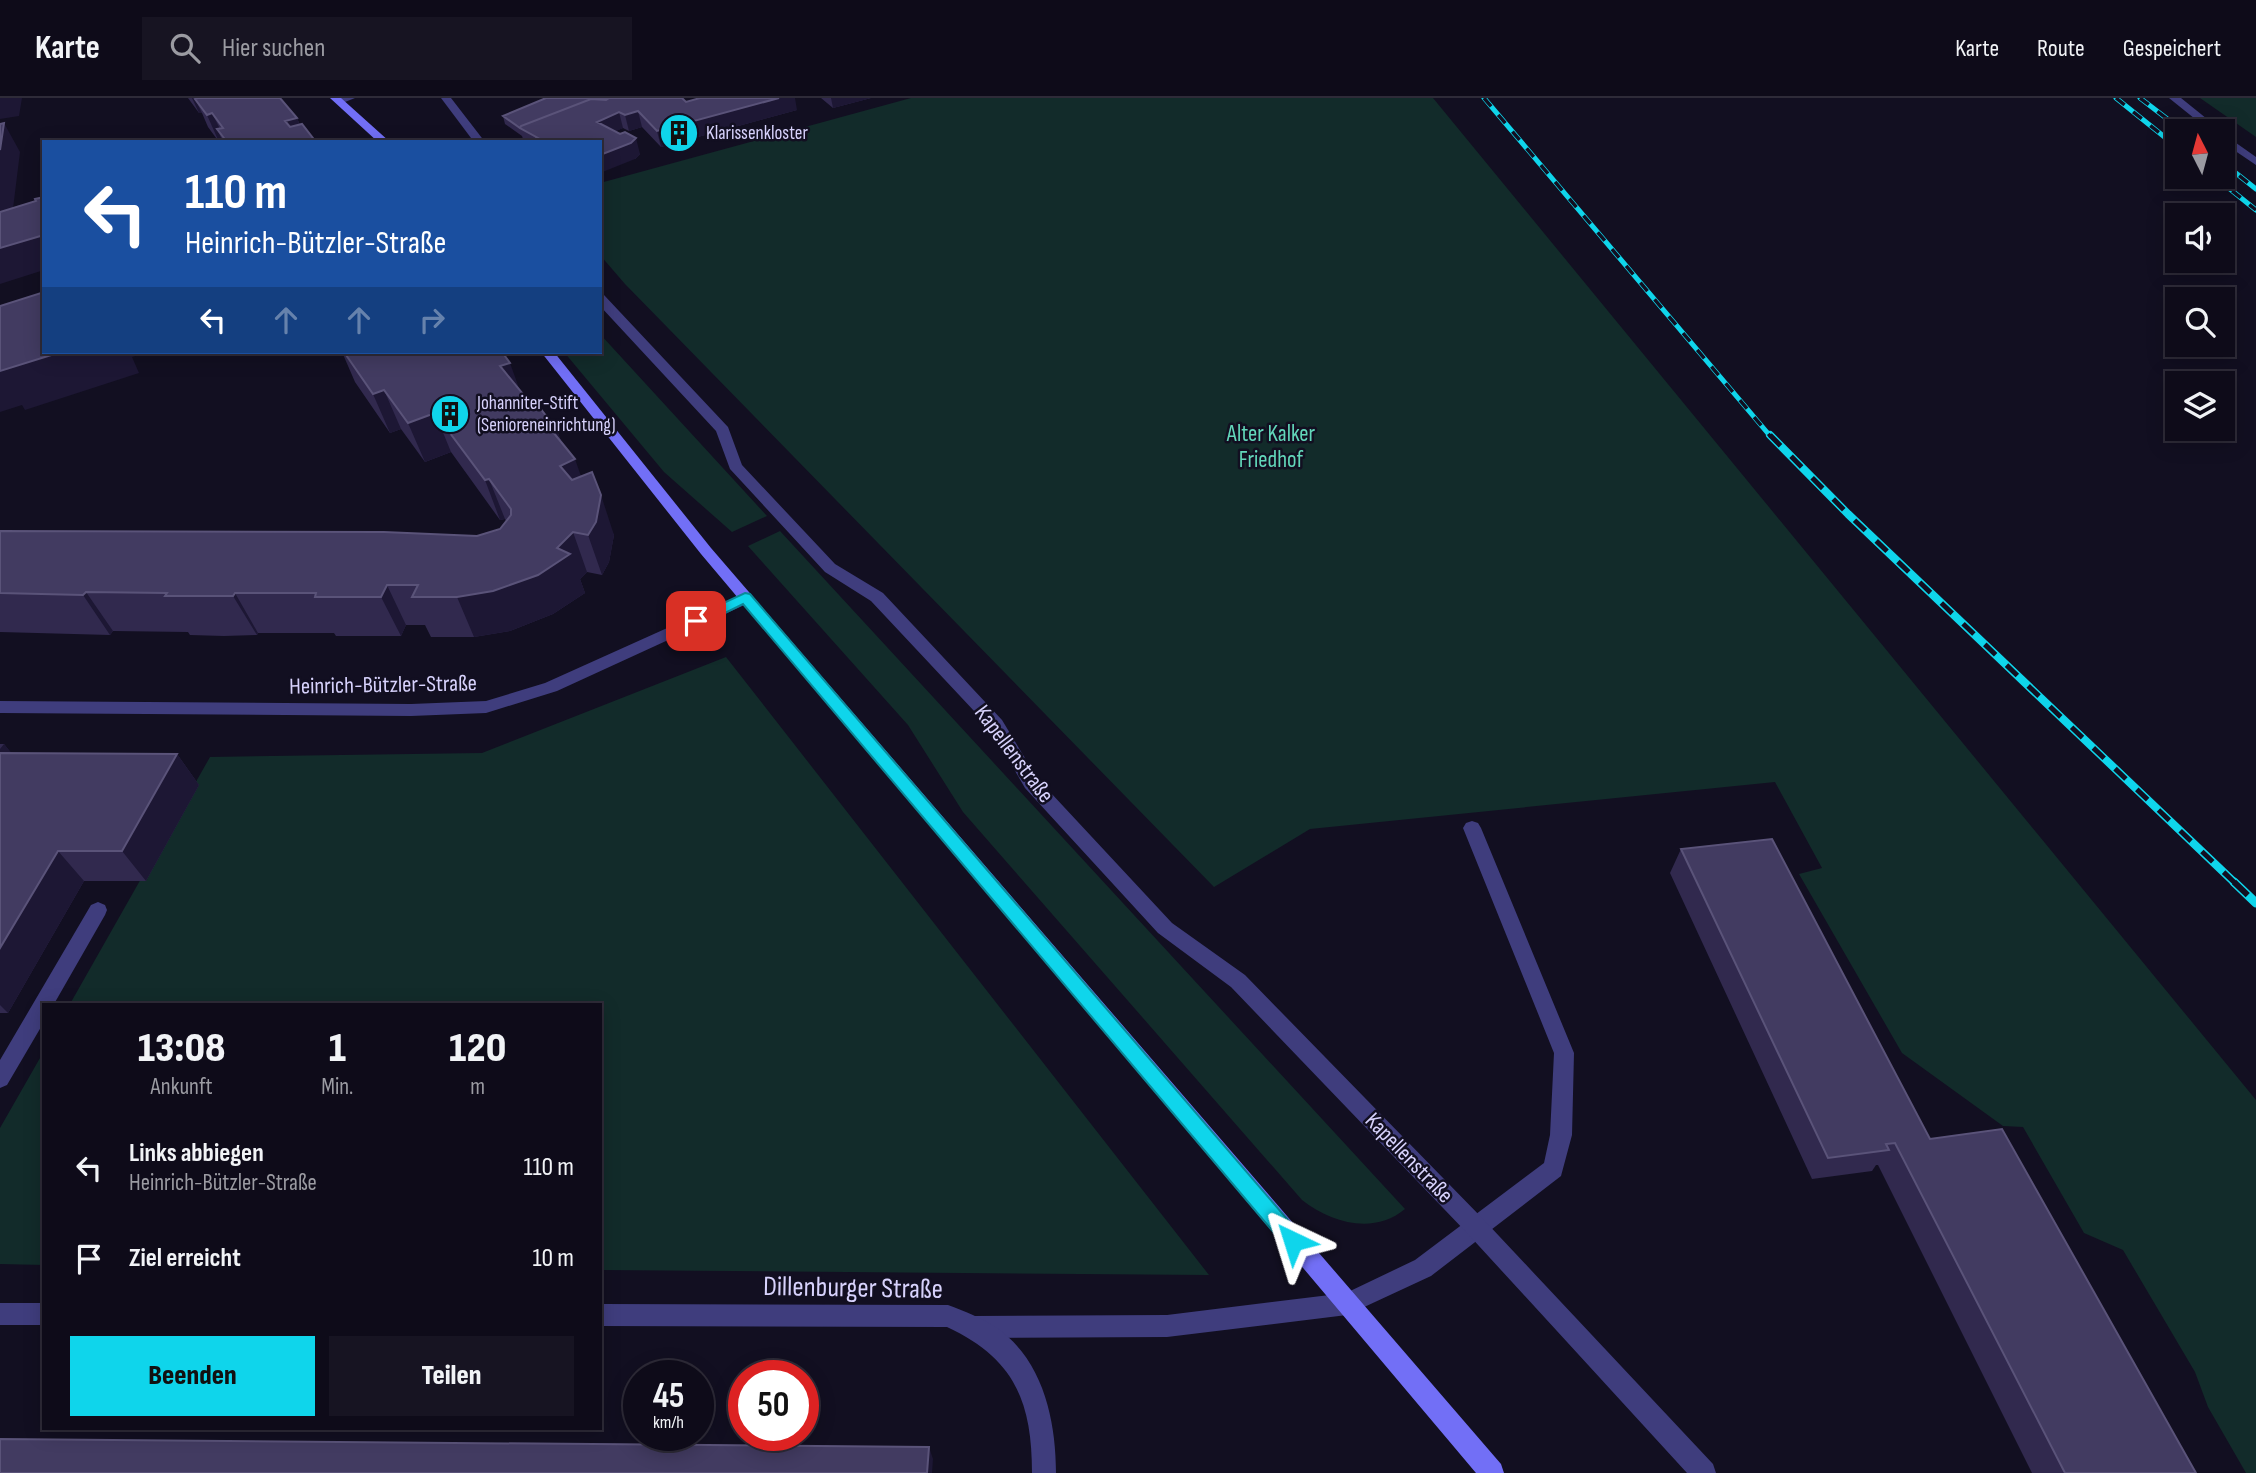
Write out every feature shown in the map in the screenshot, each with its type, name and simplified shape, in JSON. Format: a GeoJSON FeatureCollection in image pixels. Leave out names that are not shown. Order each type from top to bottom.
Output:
{"type":"FeatureCollection","features":[{"type":"Feature","properties":{"kind":"main road"},"geometry":{"type":"LineString","coordinates":[[342,99],[383,140]]}},
{"type":"Feature","properties":{"kind":"main road"},"geometry":{"type":"LineString","coordinates":[[549,354],[745,598],[1492,1473]]}},
{"type":"Feature","properties":{"kind":"street"},"geometry":{"type":"LineString","coordinates":[[446,98],[479,140]]}},
{"type":"Feature","properties":{"kind":"street"},"geometry":{"type":"LineString","coordinates":[[2174,98],[2201,119]]}},
{"type":"Feature","properties":{"kind":"street"},"geometry":{"type":"LineString","coordinates":[[2235,146],[2256,162]]}},
{"type":"Feature","properties":{"kind":"street","name":"Kapellenstraße"},"geometry":{"type":"LineString","coordinates":[[602,300],[723,430],[735,466],[830,568],[877,597],[996,724],[1031,783],[1165,928],[1238,981],[1476,1227],[1704,1473]]}},
{"type":"Feature","properties":{"kind":"street","name":"Heinrich-Bützler-Straße"},"geometry":{"type":"LineString","coordinates":[[0,707],[397,710],[485,707],[551,687],[745,598]]}},
{"type":"Feature","properties":{"kind":"street"},"geometry":{"type":"LineString","coordinates":[[969,1327],[1167,1326],[1347,1304],[1423,1268],[1553,1169],[1561,1135],[1564,1053],[1472,828]]}},
{"type":"Feature","properties":{"kind":"street"},"geometry":{"type":"LineString","coordinates":[[44,1003],[98,910]]}},
{"type":"Feature","properties":{"kind":"street"},"geometry":{"type":"LineString","coordinates":[[0,1079],[42,1007]]}},
{"type":"Feature","properties":{"kind":"street"},"geometry":{"type":"LineString","coordinates":[[0,1314],[42,1314]]}},
{"type":"Feature","properties":{"kind":"street","name":"Dillenburger Straße"},"geometry":{"type":"LineString","coordinates":[[602,1315],[948,1316],[991,1338],[1020,1368],[1039,1409],[1044,1473]]}},
{"type":"Feature","properties":{"kind":"green space","name":"Alter Kalker Friedhof"},"geometry":{"type":"Polygon","coordinates":[[[911,98],[1433,98],[2256,1100],[2256,1473],[2246,1473],[2208,1407],[2195,1372],[2123,1250],[2084,1233],[2023,1127],[2003,1126],[1902,1053],[1799,874],[1822,868],[1775,782],[1310,829],[1214,887],[625,284],[602,257],[602,182],[911,98]]]}},
{"type":"Feature","properties":{"kind":"green space"},"geometry":{"type":"Polygon","coordinates":[[[2200,98],[2256,98],[2256,137],[2235,122],[2235,119],[2230,119],[2200,98]]]}},
{"type":"Feature","properties":{"kind":"green space"},"geometry":{"type":"Polygon","coordinates":[[[602,336],[767,516],[732,532],[664,472],[566,354],[602,354],[602,336]]]}},
{"type":"Feature","properties":{"kind":"green space"},"geometry":{"type":"Polygon","coordinates":[[[780,531],[1405,1209],[1380,1222],[1353,1223],[1326,1215],[1302,1200],[963,812],[908,725],[748,546],[780,531]]]}},
{"type":"Feature","properties":{"kind":"green space"},"geometry":{"type":"Polygon","coordinates":[[[726,657],[1209,1275],[602,1270],[602,1003],[71,1003],[210,757],[482,753],[726,657]]]}},
{"type":"Feature","properties":{"kind":"green space"},"geometry":{"type":"Polygon","coordinates":[[[42,1054],[42,1265],[0,1264],[0,1128],[42,1054]]]}},
{"type":"Feature","properties":{"kind":"building"},"geometry":{"type":"Polygon","coordinates":[[[280,98],[297,118],[285,121],[290,127],[302,124],[314,140],[225,140],[217,129],[223,128],[212,113],[207,115],[195,99],[280,98]]]}},
{"type":"Feature","properties":{"kind":"building"},"geometry":{"type":"Polygon","coordinates":[[[546,98],[609,98],[591,99],[520,128],[503,116],[546,98]]]}},
{"type":"Feature","properties":{"kind":"building"},"geometry":{"type":"Polygon","coordinates":[[[682,98],[686,102],[700,98],[779,98],[657,131],[638,111],[625,115],[619,112],[597,122],[620,134],[625,132],[636,138],[631,143],[602,154],[602,140],[537,140],[535,139],[538,138],[520,128],[591,99],[682,98]]]}},
{"type":"Feature","properties":{"kind":"building"},"geometry":{"type":"Polygon","coordinates":[[[4,123],[0,150],[0,124],[4,123]]]}},
{"type":"Feature","properties":{"kind":"building"},"geometry":{"type":"Polygon","coordinates":[[[42,197],[42,236],[0,248],[0,212],[36,201],[35,199],[42,197]]]}},
{"type":"Feature","properties":{"kind":"building"},"geometry":{"type":"Polygon","coordinates":[[[42,293],[42,354],[55,354],[0,371],[0,306],[42,293]]]}},
{"type":"Feature","properties":{"kind":"building"},"geometry":{"type":"Polygon","coordinates":[[[345,354],[503,354],[510,363],[500,366],[536,410],[540,408],[557,430],[553,432],[575,459],[560,466],[572,480],[592,472],[601,495],[596,522],[588,535],[573,532],[557,548],[570,554],[538,575],[493,591],[457,597],[412,597],[418,585],[387,585],[381,597],[315,597],[316,593],[165,596],[167,593],[0,593],[0,531],[384,532],[477,536],[500,529],[511,515],[511,509],[489,479],[485,480],[435,413],[408,423],[384,390],[373,394],[345,354]]]}},
{"type":"Feature","properties":{"kind":"building"},"geometry":{"type":"Polygon","coordinates":[[[0,753],[177,754],[122,851],[58,851],[0,948],[0,753]]]}},
{"type":"Feature","properties":{"kind":"building"},"geometry":{"type":"Polygon","coordinates":[[[1772,839],[1930,1139],[2002,1129],[2196,1473],[2065,1473],[1895,1143],[1886,1144],[1889,1150],[1828,1158],[1681,849],[1772,839]]]}},
{"type":"Feature","properties":{"kind":"building"},"geometry":{"type":"Polygon","coordinates":[[[0,1439],[623,1444],[623,1451],[714,1451],[714,1445],[728,1445],[728,1451],[819,1451],[819,1446],[929,1447],[927,1473],[0,1473],[0,1439]]]}},
{"type":"Feature","properties":{"kind":"railway"},"geometry":{"type":"LineString","coordinates":[[1484,98],[1771,437]]}},
{"type":"Feature","properties":{"kind":"railway"},"geometry":{"type":"LineString","coordinates":[[2116,98],[2165,137]]}},
{"type":"Feature","properties":{"kind":"railway"},"geometry":{"type":"LineString","coordinates":[[2140,98],[2167,119]]}},
{"type":"Feature","properties":{"kind":"railway"},"geometry":{"type":"LineString","coordinates":[[2235,172],[2256,189]]}},
{"type":"Feature","properties":{"kind":"railway"},"geometry":{"type":"LineString","coordinates":[[2230,189],[2256,210]]}},
{"type":"Feature","properties":{"kind":"railway"},"geometry":{"type":"LineString","coordinates":[[1770,435],[1848,514],[2235,883]]}},
{"type":"Feature","properties":{"kind":"railway"},"geometry":{"type":"LineString","coordinates":[[2234,882],[2256,903]]}},
{"type":"Feature","properties":{"kind":"place","name":"Klarissenkloster"},"geometry":{"type":"Point","coordinates":[679,133]}},
{"type":"Feature","properties":{"kind":"place","name":"Johanniter-Stift (Senioreneinrichtung)"},"geometry":{"type":"Point","coordinates":[450,414]}},
{"type":"Feature","properties":{"kind":"route"},"geometry":{"type":"LineString","coordinates":[[696,621],[745,598],[1293,1241]]}}]}
